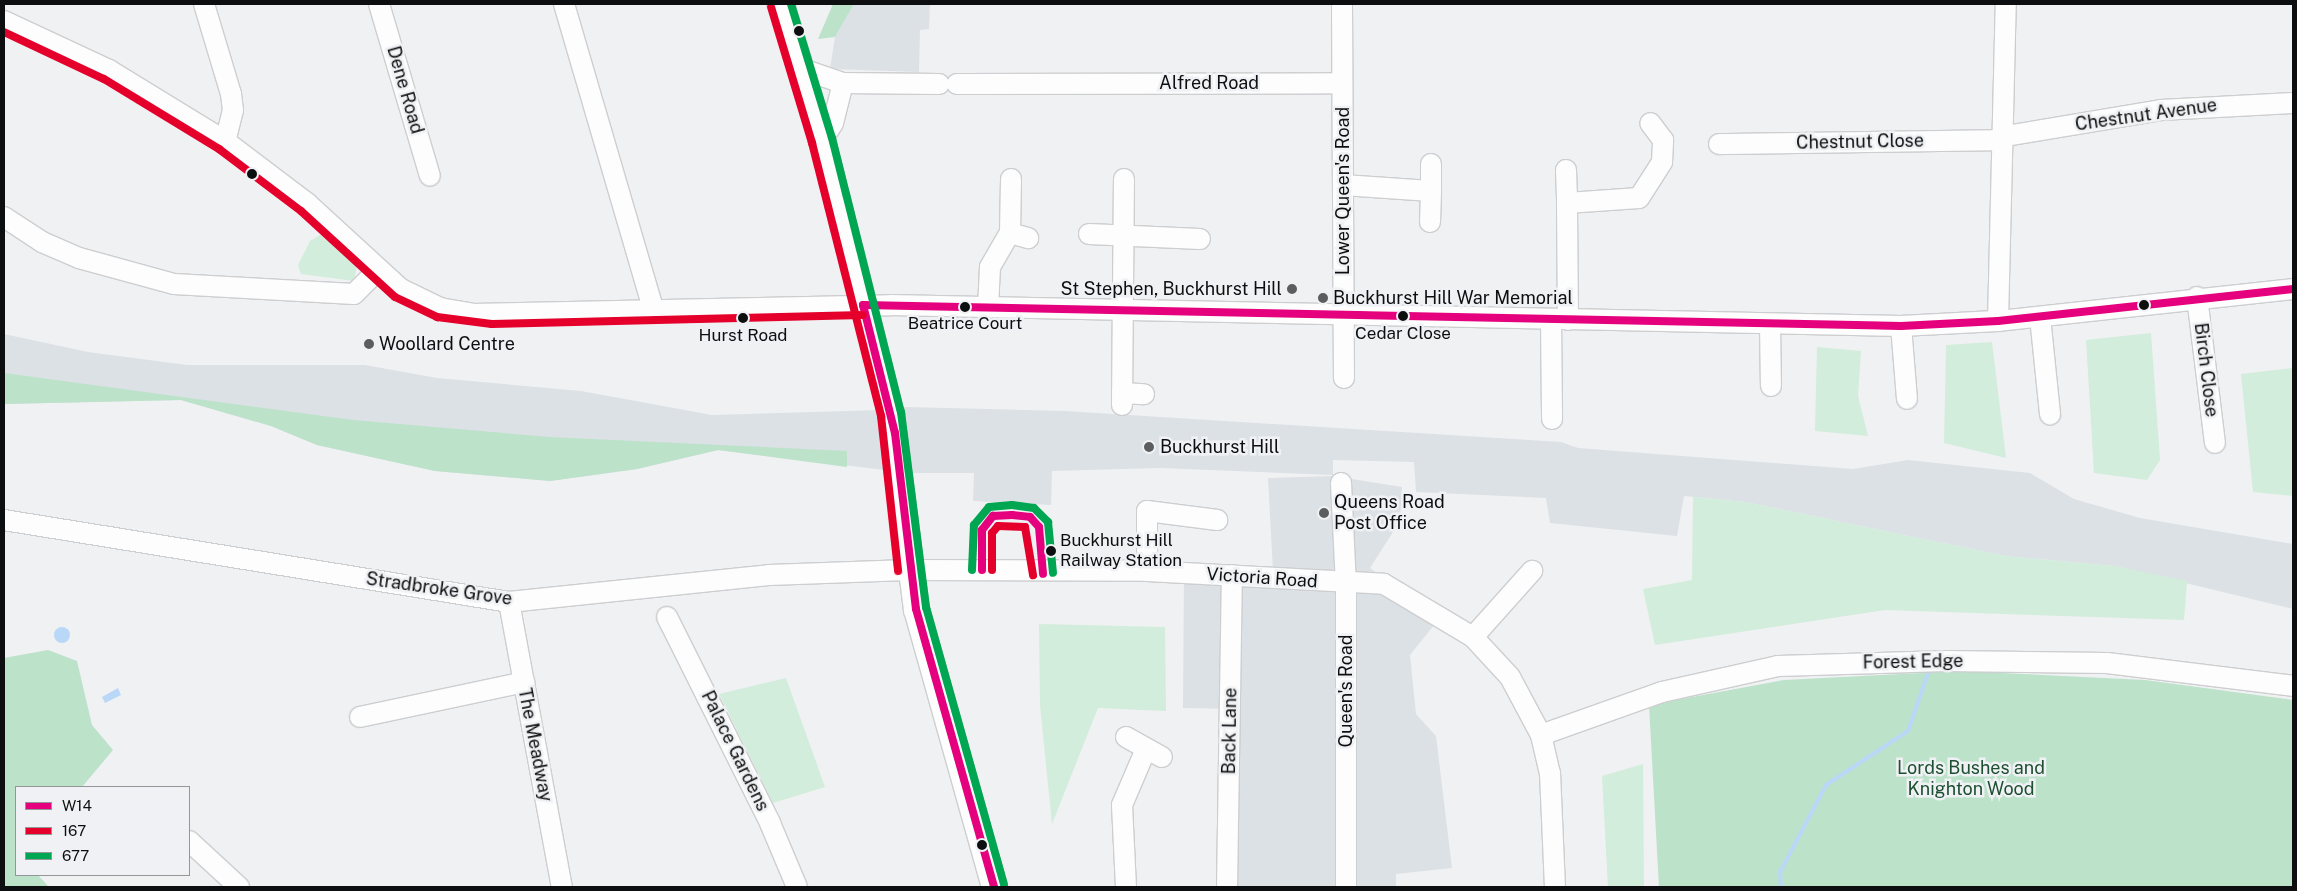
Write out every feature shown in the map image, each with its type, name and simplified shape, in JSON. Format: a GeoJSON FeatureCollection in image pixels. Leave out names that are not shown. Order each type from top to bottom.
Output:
{"type":"FeatureCollection","features":[{"type":"Feature","properties":{"kind":"main road"},"geometry":{"type":"LineString","coordinates":[[781,4],[822,140],[891,414],[908,570],[946,723],[994,887]]}},
{"type":"Feature","properties":{"kind":"street"},"geometry":{"type":"LineString","coordinates":[[204,4],[231,94],[233,110],[225,141]]}},
{"type":"Feature","properties":{"kind":"street","name":"Dene Road"},"geometry":{"type":"LineString","coordinates":[[380,4],[430,176]]}},
{"type":"Feature","properties":{"kind":"street"},"geometry":{"type":"LineString","coordinates":[[564,4],[653,309]]}},
{"type":"Feature","properties":{"kind":"street","name":"Lower Queen's Road"},"geometry":{"type":"LineString","coordinates":[[1342,4],[1344,378]]}},
{"type":"Feature","properties":{"kind":"street"},"geometry":{"type":"LineString","coordinates":[[1998,321],[2000,138],[2006,4]]}},
{"type":"Feature","properties":{"kind":"street"},"geometry":{"type":"LineString","coordinates":[[4,21],[109,70],[225,141],[307,203],[378,270],[401,289],[440,308],[473,314],[863,305],[1770,325],[1901,326],[1998,321],[2197,297],[2293,289]]}},
{"type":"Feature","properties":{"kind":"street","name":"Alfred Road"},"geometry":{"type":"LineString","coordinates":[[802,69],[843,83],[1342,83]]}},
{"type":"Feature","properties":{"kind":"street"},"geometry":{"type":"LineString","coordinates":[[822,140],[832,123],[843,83]]}},
{"type":"Feature","properties":{"kind":"street","name":"Chestnut Avenue"},"geometry":{"type":"LineString","coordinates":[[2000,138],[2161,110],[2293,103]]}},
{"type":"Feature","properties":{"kind":"street"},"geometry":{"type":"LineString","coordinates":[[1567,203],[1639,198],[1662,162],[1663,140],[1650,123]]}},
{"type":"Feature","properties":{"kind":"street","name":"Chestnut Close"},"geometry":{"type":"LineString","coordinates":[[1719,144],[2000,138]]}},
{"type":"Feature","properties":{"kind":"street"},"geometry":{"type":"LineString","coordinates":[[1430,222],[1431,164]]}},
{"type":"Feature","properties":{"kind":"street"},"geometry":{"type":"LineString","coordinates":[[1552,419],[1567,203],[1566,170]]}},
{"type":"Feature","properties":{"kind":"street"},"geometry":{"type":"LineString","coordinates":[[988,308],[990,267],[1019,235],[1011,179]]}},
{"type":"Feature","properties":{"kind":"street"},"geometry":{"type":"LineString","coordinates":[[1124,179],[1122,399],[1144,394]]}},
{"type":"Feature","properties":{"kind":"street"},"geometry":{"type":"LineString","coordinates":[[1343,185],[1431,191]]}},
{"type":"Feature","properties":{"kind":"street"},"geometry":{"type":"LineString","coordinates":[[4,217],[42,242],[79,258],[174,284],[354,294],[378,270]]}},
{"type":"Feature","properties":{"kind":"street"},"geometry":{"type":"LineString","coordinates":[[1089,234],[1200,239]]}},
{"type":"Feature","properties":{"kind":"street","name":"Birch Close"},"geometry":{"type":"LineString","coordinates":[[2197,297],[2215,443]]}},
{"type":"Feature","properties":{"kind":"street"},"geometry":{"type":"LineString","coordinates":[[2040,317],[2050,414]]}},
{"type":"Feature","properties":{"kind":"street"},"geometry":{"type":"LineString","coordinates":[[1770,325],[1771,386]]}},
{"type":"Feature","properties":{"kind":"street"},"geometry":{"type":"LineString","coordinates":[[1901,326],[1907,399]]}},
{"type":"Feature","properties":{"kind":"street","name":"Queen's Road"},"geometry":{"type":"LineString","coordinates":[[1341,489],[1346,584],[1346,887]]}},
{"type":"Feature","properties":{"kind":"street"},"geometry":{"type":"LineString","coordinates":[[1147,572],[1147,511],[1217,520]]}},
{"type":"Feature","properties":{"kind":"street","name":"Stradbroke Grove"},"geometry":{"type":"LineString","coordinates":[[4,520],[509,602],[769,575],[908,570]]}},
{"type":"Feature","properties":{"kind":"street","name":"Victoria Road"},"geometry":{"type":"LineString","coordinates":[[908,570],[1147,572],[1346,584],[1384,584],[1473,637],[1510,677],[1541,735],[1555,806],[1555,887]]}},
{"type":"Feature","properties":{"kind":"street"},"geometry":{"type":"LineString","coordinates":[[1473,637],[1532,571]]}},
{"type":"Feature","properties":{"kind":"street","name":"Back Lane"},"geometry":{"type":"LineString","coordinates":[[1227,887],[1232,576]]}},
{"type":"Feature","properties":{"kind":"street","name":"The Meadway"},"geometry":{"type":"LineString","coordinates":[[509,602],[562,887]]}},
{"type":"Feature","properties":{"kind":"street","name":"Palace Gardens"},"geometry":{"type":"LineString","coordinates":[[667,617],[770,823],[797,887]]}},
{"type":"Feature","properties":{"kind":"street","name":"Forest Edge"},"geometry":{"type":"LineString","coordinates":[[1541,735],[1662,692],[1778,666],[1946,660],[2107,663],[2293,686]]}},
{"type":"Feature","properties":{"kind":"street"},"geometry":{"type":"LineString","coordinates":[[360,717],[524,682]]}},
{"type":"Feature","properties":{"kind":"street"},"geometry":{"type":"LineString","coordinates":[[1126,737],[1154,753],[1122,804],[1126,887]]}},
{"type":"Feature","properties":{"kind":"street"},"geometry":{"type":"LineString","coordinates":[[190,842],[239,887]]}},
{"type":"Feature","properties":{"kind":"shaded area"},"geometry":{"type":"Polygon","coordinates":[[[854,4],[930,4],[929,29],[920,30],[919,72],[830,69],[835,37],[854,4]]]}},
{"type":"Feature","properties":{"kind":"shaded area"},"geometry":{"type":"Polygon","coordinates":[[[4,334],[88,352],[187,365],[365,365],[437,378],[581,391],[712,415],[881,410],[884,470],[718,450],[637,469],[550,481],[435,471],[317,445],[271,426],[181,400],[4,404],[4,334]]]}},
{"type":"Feature","properties":{"kind":"shaded area"},"geometry":{"type":"Polygon","coordinates":[[[904,407],[1065,411],[1561,442],[1578,448],[1853,469],[1908,460],[2030,473],[2074,499],[2140,518],[2293,544],[2293,609],[2115,566],[2005,556],[1745,502],[1684,496],[1677,536],[1550,523],[1546,498],[1416,492],[1414,462],[1333,460],[1333,475],[1160,468],[1052,471],[1051,505],[973,501],[974,473],[909,473],[904,407]]]}},
{"type":"Feature","properties":{"kind":"shaded area"},"geometry":{"type":"Polygon","coordinates":[[[1333,476],[1402,487],[1400,521],[1370,568],[1439,619],[1410,655],[1416,714],[1436,736],[1452,868],[1396,874],[1396,887],[1235,887],[1234,709],[1183,708],[1184,568],[1273,571],[1268,478],[1333,476]]]}},
{"type":"Feature","properties":{"kind":"green space"},"geometry":{"type":"Polygon","coordinates":[[[833,4],[854,4],[835,37],[818,39],[833,4]]]}},
{"type":"Feature","properties":{"kind":"green space"},"geometry":{"type":"Polygon","coordinates":[[[322,234],[357,265],[354,281],[301,274],[298,265],[310,241],[322,234]]]}},
{"type":"Feature","properties":{"kind":"green space"},"geometry":{"type":"Polygon","coordinates":[[[2151,333],[2160,460],[2147,480],[2094,473],[2086,340],[2151,333]]]}},
{"type":"Feature","properties":{"kind":"green space"},"geometry":{"type":"Polygon","coordinates":[[[1992,342],[2006,458],[1944,443],[1946,345],[1992,342]]]}},
{"type":"Feature","properties":{"kind":"green space"},"geometry":{"type":"Polygon","coordinates":[[[1817,347],[1861,351],[1858,396],[1868,436],[1815,431],[1817,347]]]}},
{"type":"Feature","properties":{"kind":"green space"},"geometry":{"type":"Polygon","coordinates":[[[2293,363],[2293,496],[2253,492],[2241,374],[2292,368],[2293,363]]]}},
{"type":"Feature","properties":{"kind":"green space"},"geometry":{"type":"Polygon","coordinates":[[[4,373],[353,420],[549,437],[847,451],[847,467],[718,450],[637,469],[550,481],[435,471],[317,445],[271,426],[181,400],[4,404],[4,373]]]}},
{"type":"Feature","properties":{"kind":"green space"},"geometry":{"type":"Polygon","coordinates":[[[1693,497],[1745,502],[2005,556],[2115,566],[2187,581],[2184,620],[1885,610],[1655,645],[1643,589],[1692,580],[1693,497]]]}},
{"type":"Feature","properties":{"kind":"green space"},"geometry":{"type":"Polygon","coordinates":[[[1039,624],[1165,627],[1166,711],[1098,708],[1052,824],[1040,705],[1039,624]]]}},
{"type":"Feature","properties":{"kind":"green space"},"geometry":{"type":"Polygon","coordinates":[[[48,650],[77,661],[92,725],[113,750],[83,786],[15,786],[15,876],[39,876],[49,887],[4,887],[4,658],[48,650]]]}},
{"type":"Feature","properties":{"kind":"green space","name":"Lords Bushes and Knighton Wood"},"geometry":{"type":"Polygon","coordinates":[[[1960,671],[2145,680],[2293,700],[2293,887],[1659,887],[1649,705],[1784,680],[1960,671]]]}},
{"type":"Feature","properties":{"kind":"green space"},"geometry":{"type":"Polygon","coordinates":[[[786,678],[825,787],[773,803],[719,694],[786,678]]]}},
{"type":"Feature","properties":{"kind":"green space"},"geometry":{"type":"Polygon","coordinates":[[[1643,764],[1644,887],[1608,887],[1602,776],[1643,764]]]}},
{"type":"Feature","properties":{"kind":"water"},"geometry":{"type":"Polygon","coordinates":[[[62,627],[70,635],[62,643],[54,635],[62,627]]]}},
{"type":"Feature","properties":{"kind":"water"},"geometry":{"type":"Polygon","coordinates":[[[118,688],[121,695],[105,703],[102,697],[118,688]]]}},
{"type":"Feature","properties":{"kind":"waterway"},"geometry":{"type":"LineString","coordinates":[[1781,887],[1780,872],[1826,785],[1908,731],[1930,667]]}},
{"type":"Feature","properties":{"kind":"transit line","name":"677"},"geometry":{"type":"LineString","coordinates":[[791,4],[832,138],[901,412],[926,607],[1004,884]]}},
{"type":"Feature","properties":{"kind":"transit line","name":"167"},"geometry":{"type":"LineString","coordinates":[[771,7],[812,143],[881,416],[898,571]]}},
{"type":"Feature","properties":{"kind":"transit line","name":"167"},"geometry":{"type":"LineString","coordinates":[[4,32],[104,79],[219,149],[301,211],[395,297],[437,317],[492,324],[863,315]]}},
{"type":"Feature","properties":{"kind":"transit line","name":"W14"},"geometry":{"type":"LineString","coordinates":[[863,305],[1901,326],[1998,321],[2293,289]]}},
{"type":"Feature","properties":{"kind":"transit line","name":"W14"},"geometry":{"type":"LineString","coordinates":[[863,305],[895,433],[916,609],[994,887]]}},
{"type":"Feature","properties":{"kind":"transit line","name":"677"},"geometry":{"type":"LineString","coordinates":[[972,570],[974,525],[989,507],[1012,505],[1034,508],[1048,522],[1053,573]]}},
{"type":"Feature","properties":{"kind":"transit line","name":"W14"},"geometry":{"type":"LineString","coordinates":[[982,570],[982,530],[993,516],[1012,515],[1030,517],[1039,527],[1043,574]]}},
{"type":"Feature","properties":{"kind":"transit line","name":"167"},"geometry":{"type":"LineString","coordinates":[[992,570],[992,533],[998,526],[1025,527],[1033,575]]}},
{"type":"Feature","properties":{"kind":"place","name":"St Stephen, Buckhurst Hill"},"geometry":{"type":"Point","coordinates":[1292,289]}},
{"type":"Feature","properties":{"kind":"place","name":"Buckhurst Hill War Memorial"},"geometry":{"type":"Point","coordinates":[1323,298]}},
{"type":"Feature","properties":{"kind":"place","name":"Beatrice Court"},"geometry":{"type":"Point","coordinates":[965,307]}},
{"type":"Feature","properties":{"kind":"place","name":"Cedar Close"},"geometry":{"type":"Point","coordinates":[1403,316]}},
{"type":"Feature","properties":{"kind":"place","name":"Hurst Road"},"geometry":{"type":"Point","coordinates":[743,318]}},
{"type":"Feature","properties":{"kind":"place","name":"Woollard Centre"},"geometry":{"type":"Point","coordinates":[369,344]}},
{"type":"Feature","properties":{"kind":"place","name":"Buckhurst Hill"},"geometry":{"type":"Point","coordinates":[1149,447]}},
{"type":"Feature","properties":{"kind":"place","name":"Queens Road Post Office"},"geometry":{"type":"Point","coordinates":[1324,513]}},
{"type":"Feature","properties":{"kind":"place","name":"Buckhurst Hill Railway Station"},"geometry":{"type":"Point","coordinates":[1051,551]}}]}
